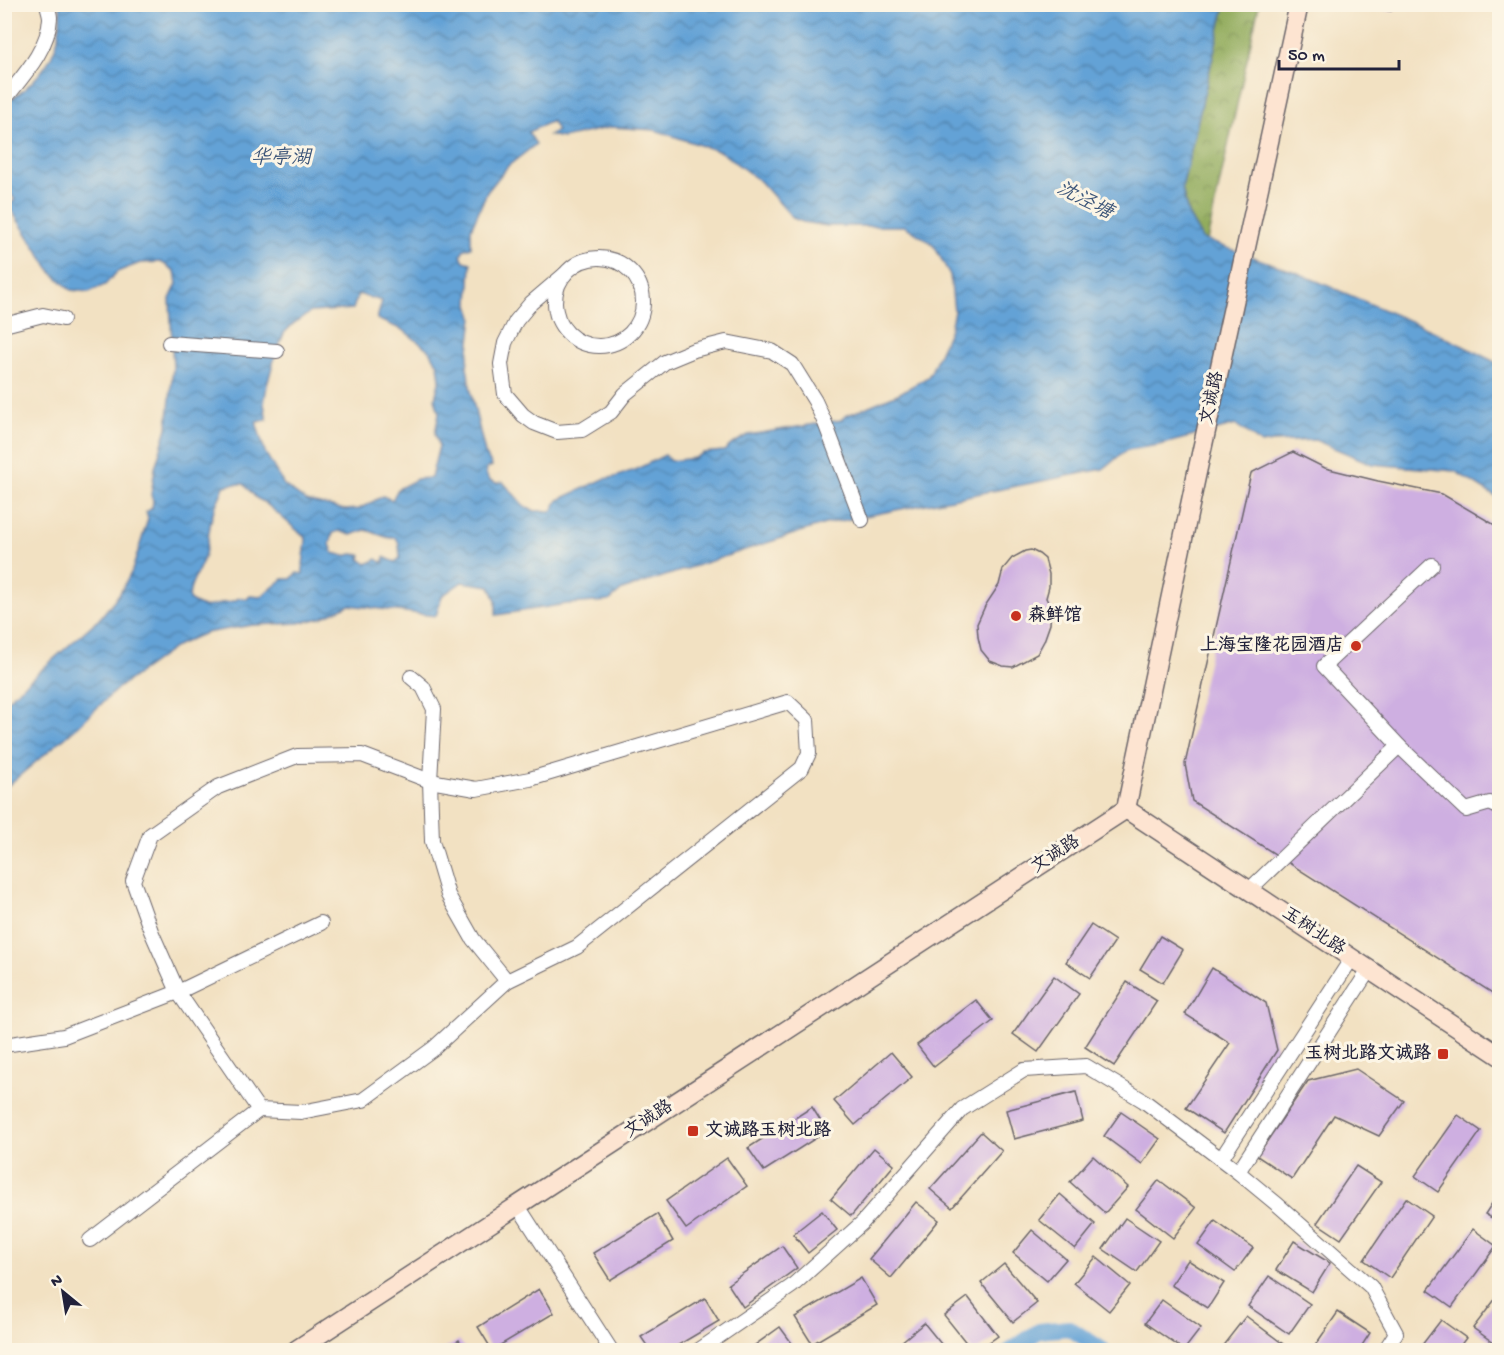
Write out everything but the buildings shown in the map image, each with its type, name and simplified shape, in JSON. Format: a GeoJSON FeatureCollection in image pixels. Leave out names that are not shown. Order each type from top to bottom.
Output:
{"type":"FeatureCollection","features":[{"type":"Feature","properties":{"kind":"street"},"geometry":{"type":"LineString","coordinates":[[8,95],[44,45],[50,18],[47,4]]}},
{"type":"Feature","properties":{"kind":"street","name":"文诚路"},"geometry":{"type":"LineString","coordinates":[[296,1350],[1126,809],[1299,4]]}},
{"type":"Feature","properties":{"kind":"street"},"geometry":{"type":"LineString","coordinates":[[565,274],[557,287],[554,301],[556,316],[563,329],[574,340],[603,347],[617,343],[630,334],[639,322],[643,309],[643,294],[638,281],[629,270],[617,262],[603,258],[589,259],[576,264],[531,303],[516,321],[505,343],[501,364],[505,394],[523,415],[534,423],[557,432],[582,430],[611,412],[625,394],[665,362],[694,350],[726,342],[772,351],[792,364],[815,401],[862,520]]}},
{"type":"Feature","properties":{"kind":"street"},"geometry":{"type":"LineString","coordinates":[[4,325],[43,315],[63,319]]}},
{"type":"Feature","properties":{"kind":"street"},"geometry":{"type":"LineString","coordinates":[[169,343],[277,351]]}},
{"type":"Feature","properties":{"kind":"street"},"geometry":{"type":"LineString","coordinates":[[1432,565],[1324,666],[1399,746],[1466,810],[1490,803],[1500,808]]}},
{"type":"Feature","properties":{"kind":"street"},"geometry":{"type":"LineString","coordinates":[[411,677],[423,687],[434,709],[430,781],[432,841],[448,896],[472,939],[507,981]]}},
{"type":"Feature","properties":{"kind":"street"},"geometry":{"type":"LineString","coordinates":[[90,1240],[259,1110],[301,1112],[363,1100],[435,1048],[507,981],[577,947],[802,768],[809,753],[807,720],[788,702],[530,779],[476,789],[430,781],[362,755],[297,756],[218,787],[150,835],[134,881],[151,931],[178,992],[259,1110]]}},
{"type":"Feature","properties":{"kind":"street"},"geometry":{"type":"LineString","coordinates":[[1249,890],[1399,746]]}},
{"type":"Feature","properties":{"kind":"street","name":"玉树北路"},"geometry":{"type":"LineString","coordinates":[[1126,809],[1500,1056]]}},
{"type":"Feature","properties":{"kind":"street"},"geometry":{"type":"LineString","coordinates":[[4,1045],[64,1036],[178,992],[321,923]]}},
{"type":"Feature","properties":{"kind":"street"},"geometry":{"type":"LineString","coordinates":[[1221,1159],[1352,958]]}},
{"type":"Feature","properties":{"kind":"street"},"geometry":{"type":"LineString","coordinates":[[1238,1172],[1370,970]]}},
{"type":"Feature","properties":{"kind":"street"},"geometry":{"type":"LineString","coordinates":[[699,1350],[792,1286],[862,1223],[962,1109],[1024,1070],[1086,1066],[1144,1101],[1238,1172],[1278,1204],[1371,1287],[1396,1334],[1385,1350]]}},
{"type":"Feature","properties":{"kind":"street"},"geometry":{"type":"LineString","coordinates":[[518,1206],[611,1350]]}},
{"type":"Feature","properties":{"kind":"green space"},"geometry":{"type":"Polygon","coordinates":[[[1225,5],[1259,5],[1207,241],[1202,239],[1188,214],[1182,188],[1225,5]]]}},
{"type":"Feature","properties":{"kind":"water","name":"华亭湖"},"geometry":{"type":"Polygon","coordinates":[[[60,5],[1225,5],[1182,188],[1188,214],[1202,239],[1298,273],[1433,331],[1499,364],[1499,499],[1455,471],[1372,464],[1315,440],[1261,444],[1236,425],[1159,445],[1127,450],[1103,469],[825,524],[622,590],[609,601],[567,604],[496,615],[496,601],[490,586],[462,582],[442,596],[436,616],[349,605],[321,618],[299,623],[253,625],[205,633],[178,645],[118,688],[78,726],[5,788],[4,703],[101,617],[120,593],[132,571],[148,519],[146,512],[152,508],[151,495],[155,468],[167,428],[173,368],[170,299],[177,284],[175,271],[161,262],[140,263],[117,272],[105,285],[89,292],[71,290],[52,273],[8,205],[15,200],[5,185],[5,96],[10,100],[19,94],[46,65],[58,37],[60,5]],[[552,121],[528,132],[536,144],[508,166],[487,192],[471,229],[471,247],[463,250],[461,256],[464,261],[471,263],[469,305],[473,317],[467,367],[485,453],[492,466],[487,468],[486,474],[489,480],[496,483],[503,482],[525,507],[534,511],[552,511],[558,500],[604,479],[637,469],[665,455],[670,461],[695,458],[703,453],[724,451],[748,435],[841,420],[900,393],[928,377],[950,329],[954,311],[950,275],[933,244],[905,226],[827,226],[803,222],[793,218],[761,182],[721,152],[655,130],[611,127],[563,138],[549,135],[557,131],[552,121]],[[358,294],[353,309],[311,312],[284,333],[267,385],[264,404],[267,420],[256,422],[265,452],[284,485],[306,501],[345,510],[359,509],[383,496],[392,500],[398,489],[417,479],[431,478],[439,446],[435,434],[439,413],[435,398],[440,379],[438,365],[430,351],[403,330],[377,319],[382,301],[358,294]],[[244,484],[224,486],[211,519],[205,554],[190,589],[189,600],[204,607],[239,598],[247,599],[250,596],[261,597],[283,579],[291,579],[297,573],[303,574],[306,538],[264,502],[256,498],[244,484]],[[365,530],[351,535],[339,531],[333,533],[330,544],[333,553],[345,556],[361,555],[360,559],[367,564],[377,559],[383,563],[384,557],[395,562],[400,558],[396,538],[365,530]]]}},
{"type":"Feature","properties":{"kind":"waterway"},"geometry":{"type":"LineString","coordinates":[[1011,1350],[1039,1331],[1069,1328],[1103,1350]]}},
{"type":"Feature","properties":{"kind":"place","name":"森鲜馆"},"geometry":{"type":"Point","coordinates":[1016,616]}},
{"type":"Feature","properties":{"kind":"place","name":"上海宝隆花园酒店"},"geometry":{"type":"Point","coordinates":[1356,646]}},
{"type":"Feature","properties":{"kind":"place","name":"玉树北路文诚路"},"geometry":{"type":"Point","coordinates":[1443,1054]}},
{"type":"Feature","properties":{"kind":"place","name":"文诚路玉树北路"},"geometry":{"type":"Point","coordinates":[693,1131]}},
{"type":"Feature","properties":{"kind":"water label","name":"沈泾塘"},"geometry":{"type":"Point","coordinates":[1084,202]}}]}
